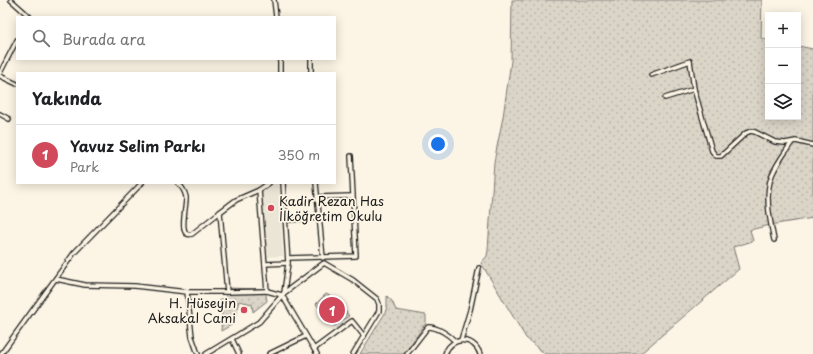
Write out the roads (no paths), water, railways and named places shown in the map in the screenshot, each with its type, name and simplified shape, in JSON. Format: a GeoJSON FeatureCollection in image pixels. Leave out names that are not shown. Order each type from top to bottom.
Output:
{"type":"FeatureCollection","features":[{"type":"Feature","properties":{"kind":"street"},"geometry":{"type":"LineString","coordinates":[[11,0],[29,16]]}},
{"type":"Feature","properties":{"kind":"street"},"geometry":{"type":"LineString","coordinates":[[274,0],[276,16]]}},
{"type":"Feature","properties":{"kind":"street"},"geometry":{"type":"LineString","coordinates":[[16,42],[0,74],[16,83]]}},
{"type":"Feature","properties":{"kind":"street"},"geometry":{"type":"LineString","coordinates":[[280,60],[280,72]]}},
{"type":"Feature","properties":{"kind":"street"},"geometry":{"type":"LineString","coordinates":[[311,60],[312,72]]}},
{"type":"Feature","properties":{"kind":"street"},"geometry":{"type":"LineString","coordinates":[[651,75],[690,61],[694,89],[714,155],[721,156],[750,131],[775,142],[796,141],[813,145]]}},
{"type":"Feature","properties":{"kind":"street"},"geometry":{"type":"LineString","coordinates":[[664,98],[694,89]]}},
{"type":"Feature","properties":{"kind":"street"},"geometry":{"type":"LineString","coordinates":[[0,114],[9,119]]}},
{"type":"Feature","properties":{"kind":"street"},"geometry":{"type":"LineString","coordinates":[[774,240],[769,211],[769,184],[773,172],[792,142]]}},
{"type":"Feature","properties":{"kind":"street"},"geometry":{"type":"LineString","coordinates":[[288,258],[356,256],[351,156]]}},
{"type":"Feature","properties":{"kind":"street"},"geometry":{"type":"LineString","coordinates":[[1,354],[80,247],[141,184]]}},
{"type":"Feature","properties":{"kind":"street"},"geometry":{"type":"LineString","coordinates":[[179,184],[184,191],[186,198],[184,225],[186,234],[192,234],[236,200],[259,190],[268,184]]}},
{"type":"Feature","properties":{"kind":"street"},"geometry":{"type":"LineString","coordinates":[[283,184],[288,263],[283,294],[317,354]]}},
{"type":"Feature","properties":{"kind":"street"},"geometry":{"type":"LineString","coordinates":[[316,184],[318,218],[322,258],[324,264],[353,280],[378,300],[380,306],[353,354]]}},
{"type":"Feature","properties":{"kind":"street"},"geometry":{"type":"LineString","coordinates":[[259,190],[267,291]]}},
{"type":"Feature","properties":{"kind":"street"},"geometry":{"type":"LineString","coordinates":[[317,197],[352,196]]}},
{"type":"Feature","properties":{"kind":"street"},"geometry":{"type":"LineString","coordinates":[[220,212],[227,292]]}},
{"type":"Feature","properties":{"kind":"street"},"geometry":{"type":"LineString","coordinates":[[285,220],[318,218]]}},
{"type":"Feature","properties":{"kind":"street"},"geometry":{"type":"LineString","coordinates":[[266,264],[288,263]]}},
{"type":"Feature","properties":{"kind":"street"},"geometry":{"type":"LineString","coordinates":[[206,354],[259,322],[283,294],[324,264]]}},
{"type":"Feature","properties":{"kind":"street"},"geometry":{"type":"LineString","coordinates":[[462,340],[479,268]]}},
{"type":"Feature","properties":{"kind":"street"},"geometry":{"type":"LineString","coordinates":[[56,279],[85,284],[135,286],[187,292],[267,291],[283,294]]}},
{"type":"Feature","properties":{"kind":"street"},"geometry":{"type":"LineString","coordinates":[[187,292],[191,332],[198,354]]}},
{"type":"Feature","properties":{"kind":"street"},"geometry":{"type":"LineString","coordinates":[[314,350],[352,321],[364,336]]}},
{"type":"Feature","properties":{"kind":"street"},"geometry":{"type":"LineString","coordinates":[[406,354],[428,327],[435,328],[456,341]]}},
{"type":"Feature","properties":{"kind":"street"},"geometry":{"type":"LineString","coordinates":[[270,354],[306,336]]}},
{"type":"Feature","properties":{"kind":"street"},"geometry":{"type":"LineString","coordinates":[[232,339],[239,354]]}},
{"type":"Feature","properties":{"kind":"street"},"geometry":{"type":"LineString","coordinates":[[445,354],[450,345],[456,341],[462,340],[473,343],[478,348],[480,354]]}},
{"type":"Feature","properties":{"kind":"place","name":"Kadir Rezan Has İlköğretim Okulu"},"geometry":{"type":"Point","coordinates":[271,208]}},
{"type":"Feature","properties":{"kind":"place","name":"H. Hüseyin Aksakal Cami"},"geometry":{"type":"Point","coordinates":[244,310]}},
{"type":"Feature","properties":{"kind":"place","name":"Yavuz Selim Parkı"},"geometry":{"type":"Point","coordinates":[332,310]}}]}
